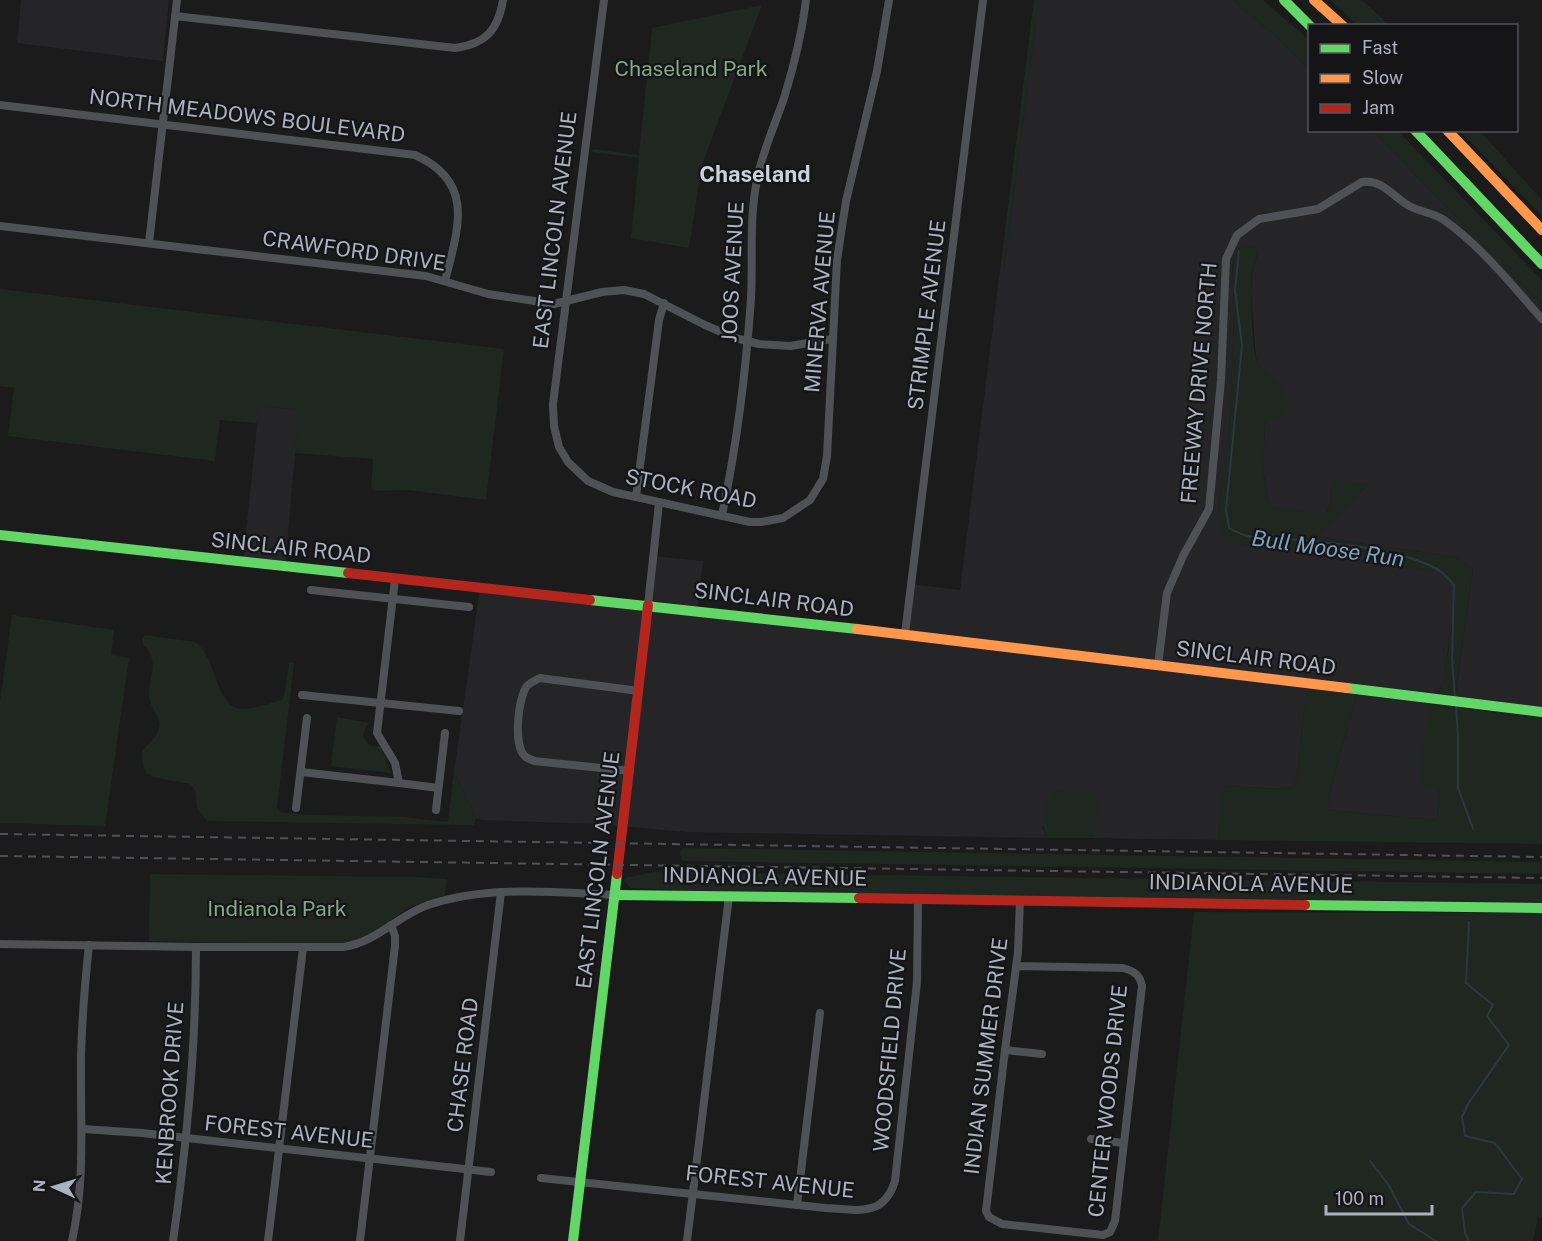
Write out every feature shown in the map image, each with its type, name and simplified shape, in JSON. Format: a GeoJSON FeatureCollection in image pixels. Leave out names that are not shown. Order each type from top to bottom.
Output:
{"type":"FeatureCollection","features":[{"type":"Feature","properties":{"kind":"main road"},"geometry":{"type":"LineString","coordinates":[[1284,0],[1308,24]]}},
{"type":"Feature","properties":{"kind":"main road"},"geometry":{"type":"LineString","coordinates":[[1314,0],[1341,24]]}},
{"type":"Feature","properties":{"kind":"main road"},"geometry":{"type":"LineString","coordinates":[[1416,132],[1542,264]]}},
{"type":"Feature","properties":{"kind":"main road"},"geometry":{"type":"LineString","coordinates":[[1449,132],[1542,230]]}},
{"type":"Feature","properties":{"kind":"main road","name":"SINCLAIR ROAD"},"geometry":{"type":"LineString","coordinates":[[0,535],[905,634],[1542,712]]}},
{"type":"Feature","properties":{"kind":"main road","name":"EAST LINCOLN AVENUE"},"geometry":{"type":"LineString","coordinates":[[573,1241],[648,606]]}},
{"type":"Feature","properties":{"kind":"main road","name":"INDIANOLA AVENUE"},"geometry":{"type":"LineString","coordinates":[[615,895],[1542,908]]}},
{"type":"Feature","properties":{"kind":"street"},"geometry":{"type":"LineString","coordinates":[[149,243],[177,0]]}},
{"type":"Feature","properties":{"kind":"street"},"geometry":{"type":"LineString","coordinates":[[175,16],[444,48],[466,47],[486,38],[497,22],[503,0]]}},
{"type":"Feature","properties":{"kind":"street","name":"EAST LINCOLN AVENUE"},"geometry":{"type":"LineString","coordinates":[[568,462],[559,447],[554,426],[553,404],[604,0]]}},
{"type":"Feature","properties":{"kind":"street","name":"JOOS AVENUE"},"geometry":{"type":"LineString","coordinates":[[722,515],[738,427],[748,341],[753,204],[757,179],[784,97],[804,23],[806,0]]}},
{"type":"Feature","properties":{"kind":"street","name":"MINERVA AVENUE"},"geometry":{"type":"LineString","coordinates":[[810,500],[823,479],[827,456],[837,260],[843,219],[878,71],[889,0]]}},
{"type":"Feature","properties":{"kind":"street","name":"STRIMPLE AVENUE"},"geometry":{"type":"LineString","coordinates":[[905,634],[984,0]]}},
{"type":"Feature","properties":{"kind":"street","name":"NORTH MEADOWS BOULEVARD"},"geometry":{"type":"LineString","coordinates":[[0,105],[402,152],[427,160],[447,177],[459,207],[456,239],[445,280]]}},
{"type":"Feature","properties":{"kind":"street","name":"FREEWAY DRIVE NORTH"},"geometry":{"type":"LineString","coordinates":[[1158,665],[1167,593],[1183,555],[1209,509],[1221,380],[1226,259],[1237,235],[1259,219],[1318,209],[1362,182],[1378,183],[1408,206],[1442,218],[1483,252],[1542,319]]}},
{"type":"Feature","properties":{"kind":"street","name":"CRAWFORD DRIVE"},"geometry":{"type":"LineString","coordinates":[[0,226],[416,275],[445,280],[488,294],[554,304],[602,292],[624,290],[644,294],[705,325],[735,338],[759,344],[790,346],[832,339]]}},
{"type":"Feature","properties":{"kind":"street"},"geometry":{"type":"LineString","coordinates":[[636,497],[658,320],[664,303]]}},
{"type":"Feature","properties":{"kind":"street","name":"STOCK ROAD"},"geometry":{"type":"LineString","coordinates":[[568,462],[588,481],[613,492],[750,522],[783,519],[810,500]]}},
{"type":"Feature","properties":{"kind":"street","name":"EAST LINCOLN AVENUE"},"geometry":{"type":"LineString","coordinates":[[648,606],[659,503]]}},
{"type":"Feature","properties":{"kind":"street"},"geometry":{"type":"LineString","coordinates":[[394,579],[377,734],[395,763],[399,783]]}},
{"type":"Feature","properties":{"kind":"street"},"geometry":{"type":"LineString","coordinates":[[311,590],[469,608]]}},
{"type":"Feature","properties":{"kind":"street"},"geometry":{"type":"LineString","coordinates":[[630,771],[534,760],[525,756],[519,748],[518,721],[523,693],[527,686],[540,678],[639,691]]}},
{"type":"Feature","properties":{"kind":"street"},"geometry":{"type":"LineString","coordinates":[[302,694],[459,711]]}},
{"type":"Feature","properties":{"kind":"street"},"geometry":{"type":"LineString","coordinates":[[296,808],[307,718]]}},
{"type":"Feature","properties":{"kind":"street"},"geometry":{"type":"LineString","coordinates":[[436,810],[445,733]]}},
{"type":"Feature","properties":{"kind":"street"},"geometry":{"type":"LineString","coordinates":[[301,772],[438,788]]}},
{"type":"Feature","properties":{"kind":"street","name":"INDIANOLA AVENUE"},"geometry":{"type":"LineString","coordinates":[[0,944],[303,948],[353,946],[375,937],[408,913],[440,901],[472,894],[501,892],[615,895]]}},
{"type":"Feature","properties":{"kind":"street","name":"CHASE ROAD"},"geometry":{"type":"LineString","coordinates":[[460,1241],[501,892]]}},
{"type":"Feature","properties":{"kind":"street"},"geometry":{"type":"LineString","coordinates":[[687,1241],[729,896]]}},
{"type":"Feature","properties":{"kind":"street","name":"WOODSFIELD DRIVE"},"geometry":{"type":"LineString","coordinates":[[885,1202],[896,1181],[914,1016],[917,982],[918,899]]}},
{"type":"Feature","properties":{"kind":"street","name":"INDIAN SUMMER DRIVE"},"geometry":{"type":"LineString","coordinates":[[1020,900],[1019,943],[986,1205],[989,1217],[1002,1224],[1096,1235],[1110,1232]]}},
{"type":"Feature","properties":{"kind":"street"},"geometry":{"type":"LineString","coordinates":[[360,1241],[395,936],[391,925]]}},
{"type":"Feature","properties":{"kind":"street"},"geometry":{"type":"LineString","coordinates":[[72,1241],[80,1194],[83,1129],[82,1034],[90,945]]}},
{"type":"Feature","properties":{"kind":"street","name":"KENBROOK DRIVE"},"geometry":{"type":"LineString","coordinates":[[173,1241],[186,1139],[195,1002],[196,947]]}},
{"type":"Feature","properties":{"kind":"street"},"geometry":{"type":"LineString","coordinates":[[268,1241],[303,948]]}},
{"type":"Feature","properties":{"kind":"street","name":"CENTER WOODS DRIVE"},"geometry":{"type":"LineString","coordinates":[[1016,966],[1123,968],[1137,974],[1142,986],[1115,1221],[1110,1232]]}},
{"type":"Feature","properties":{"kind":"street"},"geometry":{"type":"LineString","coordinates":[[797,1205],[820,1013]]}},
{"type":"Feature","properties":{"kind":"street"},"geometry":{"type":"LineString","coordinates":[[1005,1050],[1042,1054]]}},
{"type":"Feature","properties":{"kind":"street","name":"FOREST AVENUE"},"geometry":{"type":"LineString","coordinates":[[83,1129],[491,1172]]}},
{"type":"Feature","properties":{"kind":"street"},"geometry":{"type":"LineString","coordinates":[[1091,1139],[1123,1143]]}},
{"type":"Feature","properties":{"kind":"street","name":"FOREST AVENUE"},"geometry":{"type":"LineString","coordinates":[[541,1178],[861,1210],[874,1208],[885,1202]]}},
{"type":"Feature","properties":{"kind":"shaded area"},"geometry":{"type":"Polygon","coordinates":[[[21,0],[169,0],[163,61],[17,43],[21,0]]]}},
{"type":"Feature","properties":{"kind":"shaded area"},"geometry":{"type":"Polygon","coordinates":[[[1039,0],[1233,0],[1308,68],[1308,132],[1374,132],[1542,305],[1542,719],[1454,706],[1473,569],[1456,557],[1323,538],[1320,534],[1368,484],[1330,483],[1331,504],[1326,513],[1322,515],[1274,507],[1268,501],[1263,470],[1265,424],[1268,419],[1278,419],[1256,357],[1251,294],[1252,274],[1258,252],[1232,259],[1234,314],[1231,396],[1228,446],[1217,514],[1441,572],[1451,579],[1455,589],[1454,608],[1443,683],[1432,704],[1439,793],[1437,820],[1327,810],[1329,795],[1357,694],[1305,701],[1296,782],[1292,787],[1281,789],[1225,786],[1218,834],[1220,840],[1091,838],[1094,833],[1042,826],[1047,838],[686,832],[598,824],[476,818],[454,772],[480,588],[646,606],[652,556],[703,561],[697,611],[903,635],[910,584],[960,590],[1000,270],[1004,270],[1039,0]]]}},
{"type":"Feature","properties":{"kind":"shaded area"},"geometry":{"type":"Polygon","coordinates":[[[259,406],[299,410],[285,566],[243,562],[259,406]]]}},
{"type":"Feature","properties":{"kind":"green space"},"geometry":{"type":"Polygon","coordinates":[[[1034,0],[1039,0],[1004,270],[1000,270],[1034,0]]]}},
{"type":"Feature","properties":{"kind":"green space"},"geometry":{"type":"Polygon","coordinates":[[[1233,0],[1263,0],[1308,39],[1308,68],[1233,0]]]}},
{"type":"Feature","properties":{"kind":"green space"},"geometry":{"type":"Polygon","coordinates":[[[1331,0],[1362,0],[1388,24],[1356,24],[1331,0]]]}},
{"type":"Feature","properties":{"kind":"green space","name":"Chaseland Park"},"geometry":{"type":"Polygon","coordinates":[[[762,5],[702,165],[749,176],[749,179],[701,170],[689,248],[631,238],[639,158],[592,152],[593,149],[639,155],[652,28],[762,5]]]}},
{"type":"Feature","properties":{"kind":"green space"},"geometry":{"type":"Polygon","coordinates":[[[1374,132],[1399,132],[1542,280],[1542,305],[1374,132]]]}},
{"type":"Feature","properties":{"kind":"green space"},"geometry":{"type":"Polygon","coordinates":[[[1461,132],[1481,132],[1542,200],[1542,216],[1461,132]]]}},
{"type":"Feature","properties":{"kind":"green space"},"geometry":{"type":"Polygon","coordinates":[[[1240,245],[1257,247],[1251,291],[1252,329],[1256,358],[1285,395],[1287,403],[1285,411],[1278,419],[1268,419],[1265,424],[1263,470],[1268,501],[1275,507],[1322,514],[1326,513],[1331,504],[1330,483],[1333,480],[1368,484],[1321,534],[1323,538],[1456,557],[1473,569],[1455,697],[1437,694],[1443,683],[1455,601],[1452,581],[1441,572],[1225,541],[1218,525],[1217,514],[1228,446],[1231,396],[1234,314],[1232,259],[1240,245]]]}},
{"type":"Feature","properties":{"kind":"green space"},"geometry":{"type":"Polygon","coordinates":[[[0,289],[504,349],[486,500],[408,490],[374,491],[371,488],[373,459],[295,453],[298,410],[260,406],[257,423],[220,420],[215,461],[8,436],[14,388],[0,386],[0,289]]]}},
{"type":"Feature","properties":{"kind":"green space"},"geometry":{"type":"Polygon","coordinates":[[[12,615],[114,630],[111,655],[129,658],[105,826],[0,823],[0,701],[12,615]]]}},
{"type":"Feature","properties":{"kind":"green space"},"geometry":{"type":"Polygon","coordinates":[[[145,635],[195,642],[208,659],[227,701],[235,707],[245,709],[282,700],[289,663],[293,662],[277,808],[279,812],[307,815],[404,817],[446,822],[448,821],[454,772],[476,818],[474,825],[207,821],[197,808],[195,790],[190,784],[153,777],[146,773],[143,751],[153,740],[160,725],[150,702],[153,665],[149,652],[143,645],[142,639],[145,635]]]}},
{"type":"Feature","properties":{"kind":"green space"},"geometry":{"type":"Polygon","coordinates":[[[1312,689],[1357,694],[1329,795],[1328,810],[1437,820],[1439,793],[1437,788],[1422,786],[1420,780],[1428,706],[1432,704],[1542,719],[1542,844],[1220,840],[1218,834],[1223,789],[1226,786],[1281,789],[1292,787],[1296,782],[1305,701],[1312,689]]]}},
{"type":"Feature","properties":{"kind":"green space"},"geometry":{"type":"Polygon","coordinates":[[[337,717],[369,723],[363,737],[370,746],[381,747],[391,773],[331,766],[337,717]]]}},
{"type":"Feature","properties":{"kind":"green space"},"geometry":{"type":"Polygon","coordinates":[[[1055,791],[1094,794],[1098,799],[1094,833],[1091,838],[1047,838],[1043,825],[1044,813],[1047,802],[1055,791]]]}},
{"type":"Feature","properties":{"kind":"green space"},"geometry":{"type":"Polygon","coordinates":[[[683,848],[1542,862],[1542,874],[684,861],[680,852],[683,848]]]}},
{"type":"Feature","properties":{"kind":"green space"},"geometry":{"type":"Polygon","coordinates":[[[654,872],[1542,884],[1542,903],[702,891],[631,888],[624,881],[625,878],[654,872]]]}},
{"type":"Feature","properties":{"kind":"green space","name":"Indianola Park"},"geometry":{"type":"Polygon","coordinates":[[[150,874],[447,879],[445,895],[409,907],[379,929],[350,942],[334,944],[149,941],[150,874]]]}},
{"type":"Feature","properties":{"kind":"green space"},"geometry":{"type":"Polygon","coordinates":[[[1194,912],[1542,913],[1542,1217],[1538,1218],[1533,1241],[1158,1241],[1194,912]]]}},
{"type":"Feature","properties":{"kind":"waterway","name":"Bull Moose Run"},"geometry":{"type":"LineString","coordinates":[[1239,251],[1235,291],[1242,345],[1226,510],[1229,528],[1243,535],[1257,538],[1322,542],[1378,550],[1413,559],[1440,571],[1454,585],[1452,658],[1455,698]]}},
{"type":"Feature","properties":{"kind":"waterway","name":"Bull Moose Run"},"geometry":{"type":"LineString","coordinates":[[1456,704],[1458,788],[1473,829]]}},
{"type":"Feature","properties":{"kind":"waterway"},"geometry":{"type":"LineString","coordinates":[[1469,922],[1466,983],[1493,1005],[1487,1016],[1509,1045],[1468,1104],[1462,1117],[1465,1136],[1495,1143],[1522,1179],[1514,1194],[1476,1192],[1462,1208],[1465,1233],[1469,1241]]}},
{"type":"Feature","properties":{"kind":"waterway"},"geometry":{"type":"LineString","coordinates":[[1370,1161],[1388,1184],[1409,1224],[1436,1241]]}},
{"type":"Feature","properties":{"kind":"railway"},"geometry":{"type":"LineString","coordinates":[[0,834],[1542,857]]}},
{"type":"Feature","properties":{"kind":"railway"},"geometry":{"type":"LineString","coordinates":[[0,856],[1542,878]]}},
{"type":"Feature","properties":{"kind":"traffic: fast"},"geometry":{"type":"LineString","coordinates":[[1284,0],[1308,24]]}},
{"type":"Feature","properties":{"kind":"traffic: fast"},"geometry":{"type":"LineString","coordinates":[[1417,132],[1542,264]]}},
{"type":"Feature","properties":{"kind":"traffic: fast"},"geometry":{"type":"LineString","coordinates":[[0,535],[348,573]]}},
{"type":"Feature","properties":{"kind":"traffic: fast"},"geometry":{"type":"LineString","coordinates":[[590,600],[857,629]]}},
{"type":"Feature","properties":{"kind":"traffic: fast"},"geometry":{"type":"LineString","coordinates":[[1347,688],[1542,712]]}},
{"type":"Feature","properties":{"kind":"traffic: fast"},"geometry":{"type":"LineString","coordinates":[[573,1241],[617,874]]}},
{"type":"Feature","properties":{"kind":"traffic: fast"},"geometry":{"type":"LineString","coordinates":[[615,895],[859,898]]}},
{"type":"Feature","properties":{"kind":"traffic: fast"},"geometry":{"type":"LineString","coordinates":[[1305,905],[1542,908]]}},
{"type":"Feature","properties":{"kind":"traffic: slow"},"geometry":{"type":"LineString","coordinates":[[1314,0],[1341,24]]}},
{"type":"Feature","properties":{"kind":"traffic: slow"},"geometry":{"type":"LineString","coordinates":[[1449,132],[1542,230]]}},
{"type":"Feature","properties":{"kind":"traffic: slow"},"geometry":{"type":"LineString","coordinates":[[857,629],[1347,688]]}},
{"type":"Feature","properties":{"kind":"traffic: jam"},"geometry":{"type":"LineString","coordinates":[[348,573],[590,600]]}},
{"type":"Feature","properties":{"kind":"traffic: jam"},"geometry":{"type":"LineString","coordinates":[[617,874],[648,605]]}},
{"type":"Feature","properties":{"kind":"traffic: jam"},"geometry":{"type":"LineString","coordinates":[[859,898],[1305,905]]}},
{"type":"Feature","properties":{"kind":"district","name":"Chaseland"},"geometry":{"type":"Point","coordinates":[755,174]}}]}
